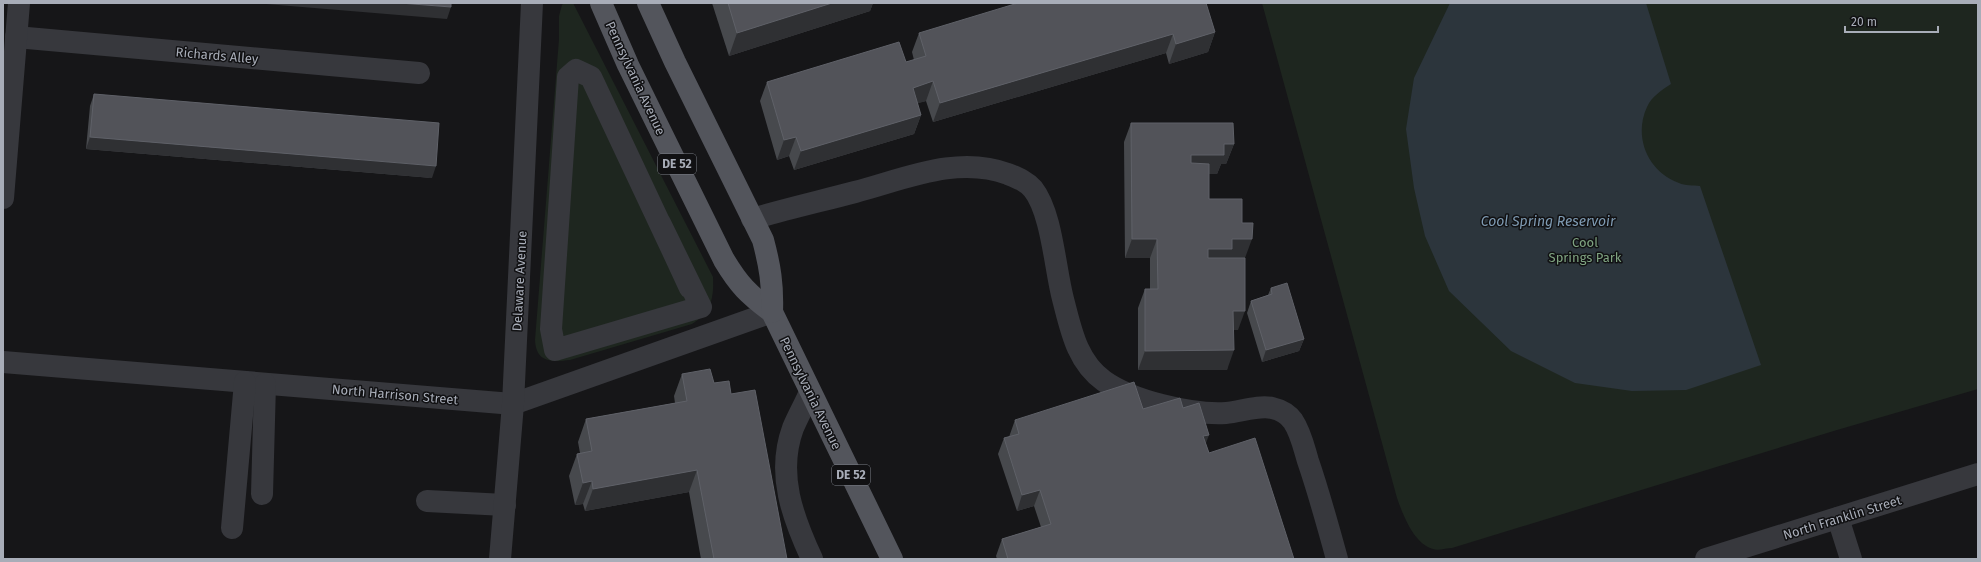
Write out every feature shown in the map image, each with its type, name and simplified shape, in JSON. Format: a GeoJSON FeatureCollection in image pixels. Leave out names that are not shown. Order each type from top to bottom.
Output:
{"type":"FeatureCollection","features":[{"type":"Feature","properties":{"kind":"main road","name":"Pennsylvania Avenue"},"geometry":{"type":"LineString","coordinates":[[601,3],[628,65],[724,260],[738,283],[772,312],[892,559]]}},
{"type":"Feature","properties":{"kind":"main road","name":"Pennsylvania Avenue"},"geometry":{"type":"LineString","coordinates":[[648,3],[675,62],[762,240],[770,266],[773,289],[772,312]]}},
{"type":"Feature","properties":{"kind":"street"},"geometry":{"type":"LineString","coordinates":[[4,186],[19,3]]}},
{"type":"Feature","properties":{"kind":"street","name":"Delaware Avenue"},"geometry":{"type":"LineString","coordinates":[[500,559],[513,404],[532,3]]}},
{"type":"Feature","properties":{"kind":"street","name":"Richards Alley"},"geometry":{"type":"LineString","coordinates":[[16,37],[419,73]]}},
{"type":"Feature","properties":{"kind":"street"},"geometry":{"type":"LineString","coordinates":[[576,70],[591,77],[660,223],[690,288],[701,307],[555,350],[551,329],[568,77],[576,70]]}},
{"type":"Feature","properties":{"kind":"street"},"geometry":{"type":"LineString","coordinates":[[752,219],[943,168],[978,166],[1022,179],[1033,190],[1041,205],[1047,223],[1057,277],[1072,331],[1080,353],[1093,373],[1109,384],[1131,395],[1180,409],[1206,413],[1228,413],[1270,407],[1283,411],[1292,420],[1298,431],[1315,480],[1337,559]]}},
{"type":"Feature","properties":{"kind":"street","name":"North Harrison Street"},"geometry":{"type":"LineString","coordinates":[[3,362],[513,404],[772,312]]}},
{"type":"Feature","properties":{"kind":"street"},"geometry":{"type":"LineString","coordinates":[[255,383],[262,494]]}},
{"type":"Feature","properties":{"kind":"street"},"geometry":{"type":"LineString","coordinates":[[232,528],[255,383]]}},
{"type":"Feature","properties":{"kind":"street"},"geometry":{"type":"LineString","coordinates":[[810,392],[793,429],[785,467],[795,522],[812,559]]}},
{"type":"Feature","properties":{"kind":"street","name":"North Franklin Street"},"geometry":{"type":"LineString","coordinates":[[1706,559],[1978,474]]}},
{"type":"Feature","properties":{"kind":"street"},"geometry":{"type":"LineString","coordinates":[[426,501],[505,504]]}},
{"type":"Feature","properties":{"kind":"street"},"geometry":{"type":"LineString","coordinates":[[1838,518],[1850,559]]}},
{"type":"Feature","properties":{"kind":"green space"},"geometry":{"type":"Polygon","coordinates":[[[564,3],[573,3],[713,277],[713,292],[707,310],[692,324],[570,360],[551,361],[542,357],[538,353],[535,340],[559,39],[559,16],[564,3]]]}},
{"type":"Feature","properties":{"kind":"green space","name":"Cool Springs Park"},"geometry":{"type":"Polygon","coordinates":[[[1262,3],[1978,3],[1978,389],[1837,430],[1452,548],[1435,550],[1426,546],[1410,528],[1397,498],[1262,3]]]}},
{"type":"Feature","properties":{"kind":"water","name":"Cool Spring Reservoir"},"geometry":{"type":"Polygon","coordinates":[[[1450,3],[1646,3],[1671,84],[1654,96],[1647,107],[1643,118],[1642,130],[1646,152],[1659,171],[1668,178],[1684,185],[1700,186],[1761,365],[1686,390],[1632,391],[1575,383],[1511,351],[1449,291],[1425,236],[1414,188],[1406,129],[1414,78],[1450,3]]]}},
{"type":"Feature","properties":{"kind":"building"},"geometry":{"type":"Polygon","coordinates":[[[400,3],[451,3],[451,7],[400,3]]]}},
{"type":"Feature","properties":{"kind":"building"},"geometry":{"type":"Polygon","coordinates":[[[728,3],[832,3],[737,33],[728,3]]]}},
{"type":"Feature","properties":{"kind":"building"},"geometry":{"type":"Polygon","coordinates":[[[1018,3],[1206,3],[1215,32],[1176,44],[1173,34],[940,103],[933,81],[913,88],[921,115],[801,151],[796,137],[784,140],[767,82],[899,42],[906,62],[926,56],[919,33],[1018,3]]]}},
{"type":"Feature","properties":{"kind":"building"},"geometry":{"type":"Polygon","coordinates":[[[94,94],[439,123],[436,166],[90,137],[94,94]]]}},
{"type":"Feature","properties":{"kind":"building"},"geometry":{"type":"Polygon","coordinates":[[[1131,123],[1233,123],[1234,144],[1224,144],[1224,155],[1191,155],[1191,163],[1209,164],[1209,199],[1242,199],[1242,223],[1253,223],[1252,239],[1232,239],[1232,249],[1208,249],[1208,258],[1245,258],[1245,311],[1233,311],[1234,350],[1145,351],[1145,289],[1158,289],[1157,239],[1132,239],[1131,123]]]}},
{"type":"Feature","properties":{"kind":"building"},"geometry":{"type":"Polygon","coordinates":[[[1287,283],[1304,339],[1266,350],[1251,301],[1272,294],[1271,288],[1287,283]]]}},
{"type":"Feature","properties":{"kind":"building"},"geometry":{"type":"Polygon","coordinates":[[[710,369],[714,383],[729,381],[731,394],[755,390],[787,559],[714,559],[697,470],[593,489],[592,481],[583,483],[577,454],[592,451],[586,419],[687,401],[682,374],[710,369]]]}},
{"type":"Feature","properties":{"kind":"building"},"geometry":{"type":"Polygon","coordinates":[[[1134,382],[1143,409],[1180,398],[1183,408],[1199,403],[1209,435],[1203,436],[1209,453],[1255,438],[1294,559],[1008,559],[1002,539],[1051,524],[1040,490],[1022,495],[1004,438],[1019,434],[1015,420],[1134,382]]]}}]}
